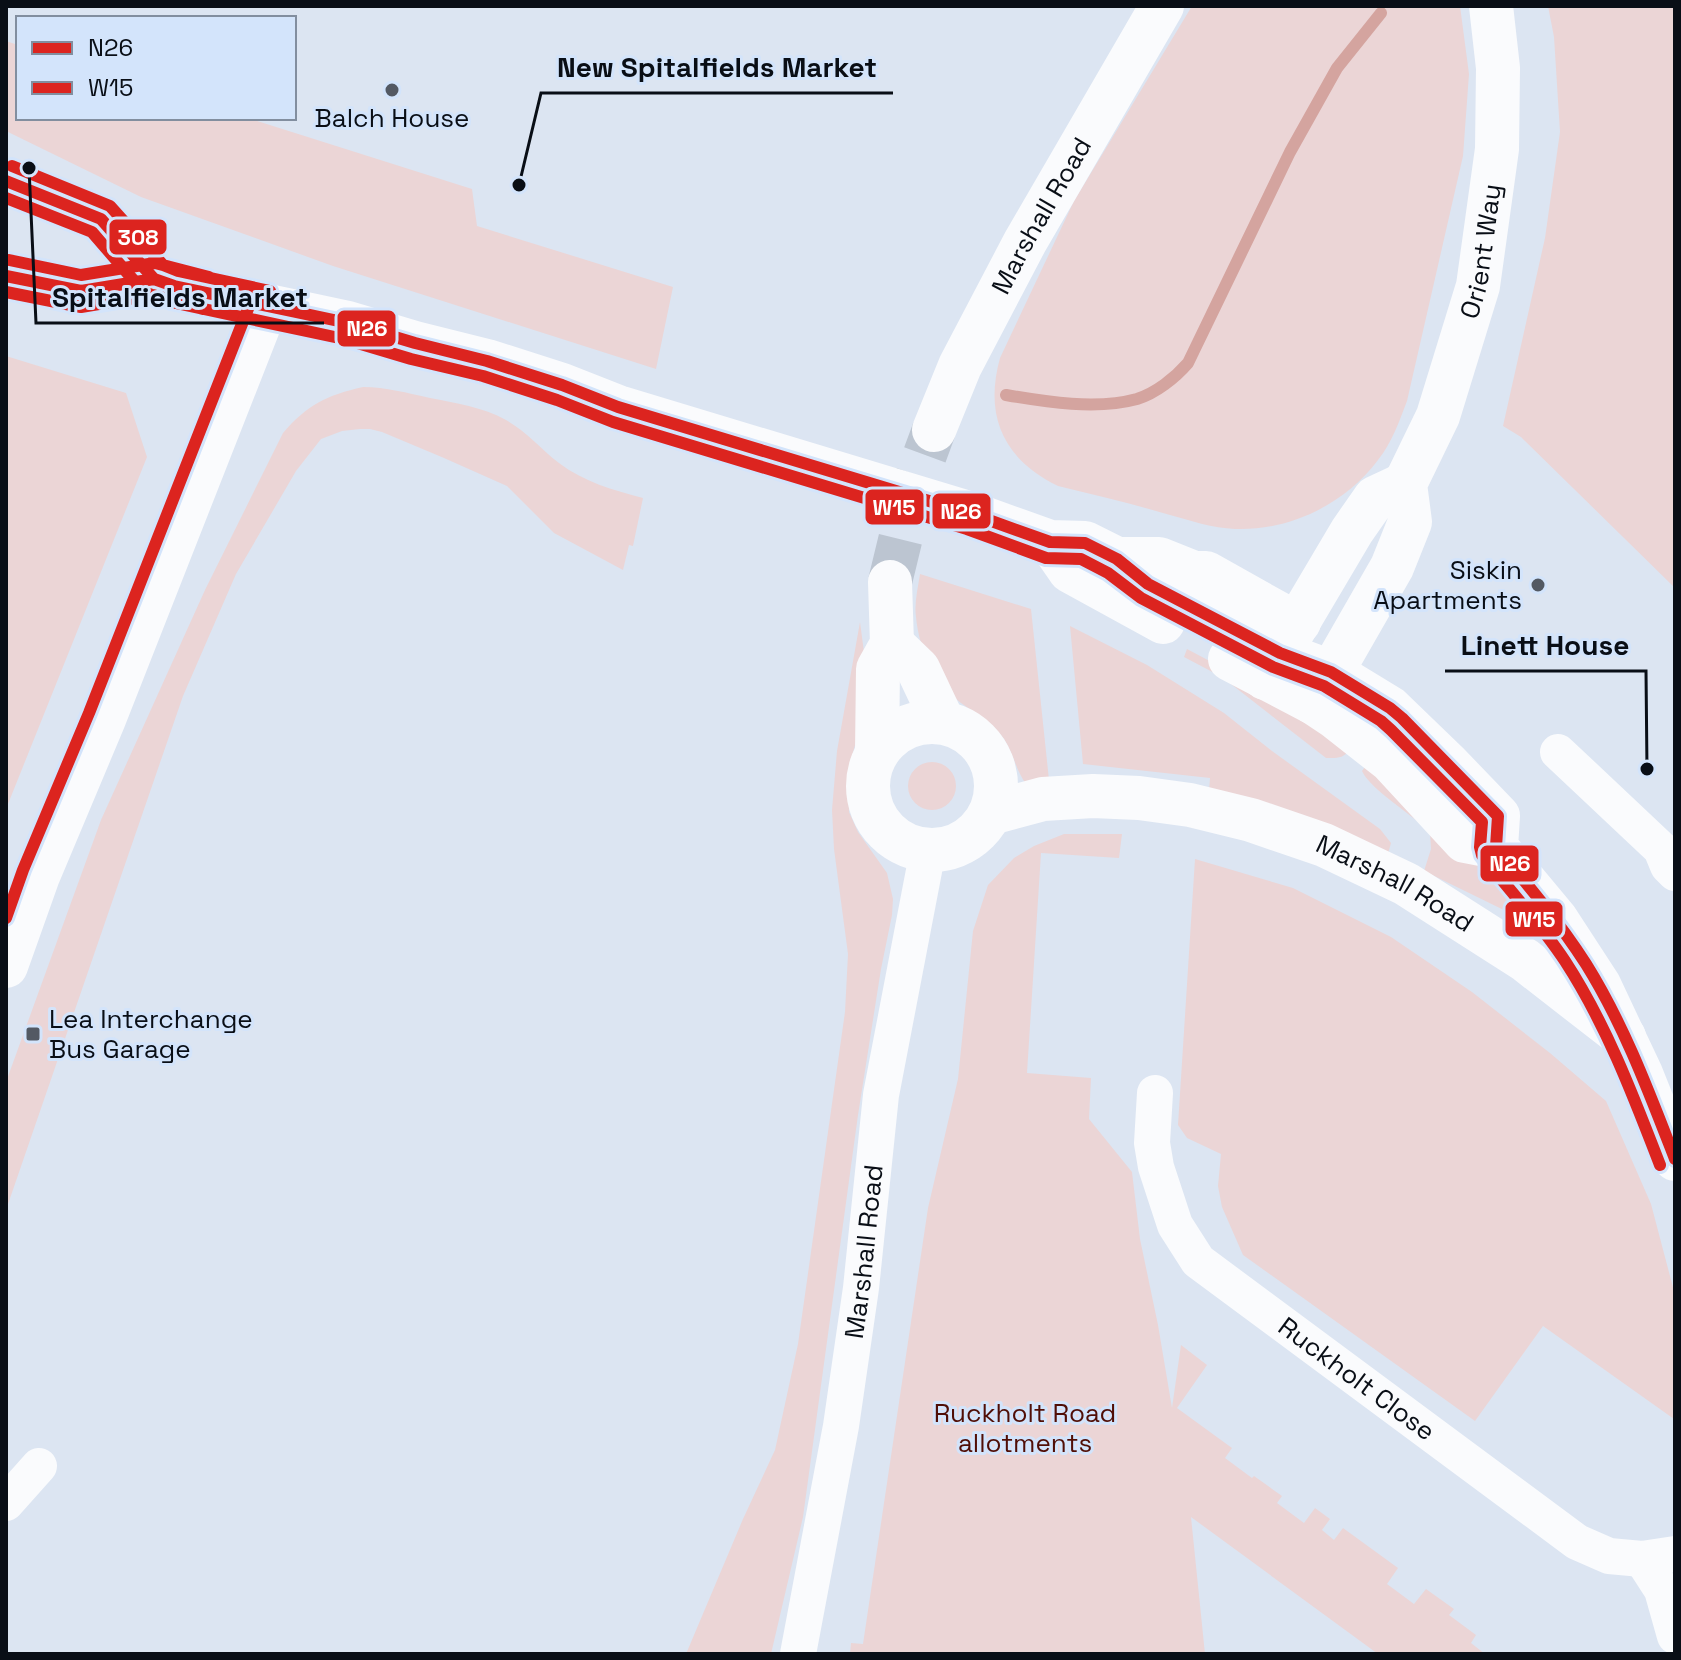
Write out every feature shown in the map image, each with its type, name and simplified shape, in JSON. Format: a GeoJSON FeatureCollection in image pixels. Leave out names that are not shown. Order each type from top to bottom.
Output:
{"type":"FeatureCollection","features":[{"type":"Feature","properties":{"kind":"street","name":"Marshall Road"},"geometry":{"type":"LineString","coordinates":[[934,430],[960,366],[1025,242],[1162,6]]}},
{"type":"Feature","properties":{"kind":"street","name":"Orient Way"},"geometry":{"type":"LineString","coordinates":[[1405,484],[1438,416],[1478,286],[1497,149],[1498,68],[1491,6]]}},
{"type":"Feature","properties":{"kind":"street"},"geometry":{"type":"LineString","coordinates":[[6,181],[101,219],[154,279]]}},
{"type":"Feature","properties":{"kind":"street"},"geometry":{"type":"LineString","coordinates":[[6,276],[81,291],[154,279],[266,307],[348,323],[487,361],[618,407],[972,514],[1050,542],[1085,543],[1117,559],[1148,584],[1281,651],[1322,688],[1390,708],[1498,816],[1496,847],[1556,919],[1599,985],[1675,1159]]}},
{"type":"Feature","properties":{"kind":"street"},"geometry":{"type":"LineString","coordinates":[[6,966],[38,876],[99,732],[266,307]]}},
{"type":"Feature","properties":{"kind":"street"},"geometry":{"type":"LineString","coordinates":[[1281,651],[1375,498],[1405,484],[1410,522],[1392,567],[1322,688]]}},
{"type":"Feature","properties":{"kind":"street"},"geometry":{"type":"LineString","coordinates":[[1050,542],[1070,571],[1281,651]]}},
{"type":"Feature","properties":{"kind":"street"},"geometry":{"type":"LineString","coordinates":[[877,752],[878,669],[892,644],[890,582]]}},
{"type":"Feature","properties":{"kind":"street"},"geometry":{"type":"LineString","coordinates":[[892,644],[918,669],[943,722]]}},
{"type":"Feature","properties":{"kind":"street"},"geometry":{"type":"LineString","coordinates":[[922,722],[943,722],[969,733],[981,744],[995,771],[996,792],[991,813],[980,829],[964,842],[946,849],[914,848],[900,842],[883,827],[873,812],[868,789],[872,762],[877,752],[901,729],[922,722]]}},
{"type":"Feature","properties":{"kind":"street"},"geometry":{"type":"LineString","coordinates":[[1558,752],[1661,849],[1668,866],[1675,873]]}},
{"type":"Feature","properties":{"kind":"street","name":"Marshall Road"},"geometry":{"type":"LineString","coordinates":[[991,813],[1043,799],[1093,796],[1139,798],[1190,805],[1251,820],[1324,845],[1406,884],[1525,960],[1624,1037]]}},
{"type":"Feature","properties":{"kind":"street","name":"Marshall Road"},"geometry":{"type":"LineString","coordinates":[[798,1654],[841,1426],[861,1288],[881,1095],[928,850]]}},
{"type":"Feature","properties":{"kind":"street","name":"Ruckholt Close"},"geometry":{"type":"LineString","coordinates":[[1155,1093],[1152,1143],[1156,1167],[1175,1225],[1198,1261],[1577,1542],[1609,1556],[1659,1556]]}},
{"type":"Feature","properties":{"kind":"street"},"geometry":{"type":"LineString","coordinates":[[6,1503],[39,1466]]}},
{"type":"Feature","properties":{"kind":"street"},"geometry":{"type":"LineString","coordinates":[[1659,1556],[1662,1590],[1675,1636]]}},
{"type":"Feature","properties":{"kind":"green space"},"geometry":{"type":"Polygon","coordinates":[[[1192,6],[1460,6],[1469,74],[1463,156],[1407,401],[1395,432],[1365,476],[1333,502],[1296,520],[1256,528],[1210,526],[1058,486],[1023,463],[1002,434],[997,417],[996,379],[1000,358],[1074,201],[1192,6]]]}},
{"type":"Feature","properties":{"kind":"green space"},"geometry":{"type":"Polygon","coordinates":[[[1548,6],[1675,6],[1675,588],[1521,437],[1503,426],[1545,238],[1560,132],[1554,37],[1548,6]]]}},
{"type":"Feature","properties":{"kind":"green space"},"geometry":{"type":"Polygon","coordinates":[[[6,41],[16,44],[16,120],[254,120],[472,189],[477,226],[673,287],[656,369],[333,266],[141,197],[6,131],[6,41]]]}},
{"type":"Feature","properties":{"kind":"green space"},"geometry":{"type":"Polygon","coordinates":[[[6,356],[126,393],[147,457],[6,809],[6,356]]]}},
{"type":"Feature","properties":{"kind":"green space"},"geometry":{"type":"Polygon","coordinates":[[[363,387],[396,391],[488,412],[513,424],[578,475],[643,498],[633,546],[629,545],[623,570],[554,533],[507,486],[444,458],[370,429],[342,431],[321,439],[296,471],[236,574],[183,696],[6,1210],[6,1082],[101,820],[205,590],[283,433],[318,402],[363,387]]]}},
{"type":"Feature","properties":{"kind":"green space"},"geometry":{"type":"Polygon","coordinates":[[[920,574],[1031,609],[1049,780],[1026,784],[1000,733],[952,695],[936,675],[918,629],[916,606],[920,574]]]}},
{"type":"Feature","properties":{"kind":"green space"},"geometry":{"type":"Polygon","coordinates":[[[860,622],[867,675],[861,723],[848,771],[849,812],[858,832],[887,873],[893,899],[892,915],[858,1115],[803,1517],[771,1654],[686,1654],[775,1450],[798,1344],[845,1012],[848,954],[832,810],[837,751],[860,622]]]}},
{"type":"Feature","properties":{"kind":"green space"},"geometry":{"type":"Polygon","coordinates":[[[1070,626],[1147,665],[1224,713],[1380,829],[1391,843],[1387,857],[1209,791],[1210,778],[1083,764],[1070,626]]]}},
{"type":"Feature","properties":{"kind":"green space"},"geometry":{"type":"Polygon","coordinates":[[[1187,649],[1266,691],[1351,749],[1340,757],[1326,758],[1222,677],[1184,657],[1187,649]]]}},
{"type":"Feature","properties":{"kind":"green space"},"geometry":{"type":"Polygon","coordinates":[[[1370,760],[1466,850],[1515,904],[1510,913],[1424,871],[1431,849],[1430,832],[1367,778],[1362,771],[1370,760]]]}},
{"type":"Feature","properties":{"kind":"green space"},"geometry":{"type":"Polygon","coordinates":[[[932,762],[941,763],[949,769],[955,777],[955,795],[949,803],[941,809],[932,810],[923,809],[915,803],[909,795],[908,786],[909,777],[915,769],[923,763],[932,762]]]}},
{"type":"Feature","properties":{"kind":"green space","name":"Ruckholt Road allotments"},"geometry":{"type":"Polygon","coordinates":[[[1064,834],[1122,834],[1119,858],[1041,853],[1027,1073],[1091,1078],[1089,1119],[1132,1172],[1140,1239],[1172,1408],[1181,1345],[1207,1365],[1177,1408],[1232,1448],[1225,1458],[1282,1496],[1277,1503],[1304,1523],[1315,1508],[1330,1519],[1322,1530],[1334,1540],[1343,1528],[1398,1568],[1387,1584],[1414,1604],[1426,1589],[1454,1609],[1449,1615],[1476,1635],[1471,1643],[1485,1654],[1378,1654],[1191,1517],[1205,1654],[850,1654],[851,1643],[863,1644],[928,1208],[958,1079],[973,931],[988,885],[1014,858],[1064,834]]]}},
{"type":"Feature","properties":{"kind":"green space"},"geometry":{"type":"Polygon","coordinates":[[[1195,859],[1293,888],[1391,937],[1472,992],[1606,1101],[1651,1204],[1675,1295],[1674,1419],[1543,1326],[1475,1421],[1243,1255],[1222,1207],[1218,1186],[1221,1154],[1187,1138],[1178,1125],[1195,859]]]}},
{"type":"Feature","properties":{"kind":"waterway"},"geometry":{"type":"LineString","coordinates":[[1006,395],[1072,404],[1122,402],[1151,393],[1183,369],[1290,152],[1337,68],[1381,13]]}},
{"type":"Feature","properties":{"kind":"tunnel"},"geometry":{"type":"LineString","coordinates":[[890,582],[913,487],[934,430]]}},
{"type":"Feature","properties":{"kind":"transit line","name":"308"},"geometry":{"type":"LineString","coordinates":[[12,166],[110,206],[163,265],[270,291]]}},
{"type":"Feature","properties":{"kind":"transit line","name":"N26"},"geometry":{"type":"LineString","coordinates":[[6,181],[101,219],[154,279],[174,286],[348,323],[487,361],[618,407],[972,514],[1050,542],[1085,543],[1117,559],[1148,584],[1280,653],[1331,672],[1402,718],[1498,816],[1496,847],[1565,933],[1600,987],[1635,1059],[1675,1159]]}},
{"type":"Feature","properties":{"kind":"transit line","name":"W15"},"geometry":{"type":"LineString","coordinates":[[6,198],[92,232],[142,290],[171,302],[344,339],[483,376],[613,422],[967,529],[1046,558],[1081,559],[1108,573],[1141,598],[1273,667],[1324,686],[1381,721],[1482,822],[1482,855],[1545,933],[1580,985],[1618,1060],[1660,1165]]}},
{"type":"Feature","properties":{"kind":"transit line","name":"308"},"geometry":{"type":"LineString","coordinates":[[9,260],[81,275],[155,263],[209,277]]}},
{"type":"Feature","properties":{"kind":"transit line","name":"N26"},"geometry":{"type":"LineString","coordinates":[[6,276],[81,291],[154,279],[206,293]]}},
{"type":"Feature","properties":{"kind":"transit line","name":"W15"},"geometry":{"type":"LineString","coordinates":[[6,292],[81,307],[153,295],[203,309]]}},
{"type":"Feature","properties":{"kind":"transit line","name":"308"},"geometry":{"type":"LineString","coordinates":[[6,918],[251,301]]}},
{"type":"Feature","properties":{"kind":"place","name":"Balch House"},"geometry":{"type":"Point","coordinates":[392,90]}},
{"type":"Feature","properties":{"kind":"place","name":"Spitalfields Market"},"geometry":{"type":"Point","coordinates":[29,168]}},
{"type":"Feature","properties":{"kind":"place","name":"New Spitalfields Market"},"geometry":{"type":"Point","coordinates":[519,185]}},
{"type":"Feature","properties":{"kind":"place","name":"Siskin Apartments"},"geometry":{"type":"Point","coordinates":[1538,585]}},
{"type":"Feature","properties":{"kind":"place","name":"Linett House"},"geometry":{"type":"Point","coordinates":[1647,769]}},
{"type":"Feature","properties":{"kind":"place","name":"Lea Interchange Bus Garage"},"geometry":{"type":"Point","coordinates":[33,1034]}}]}
